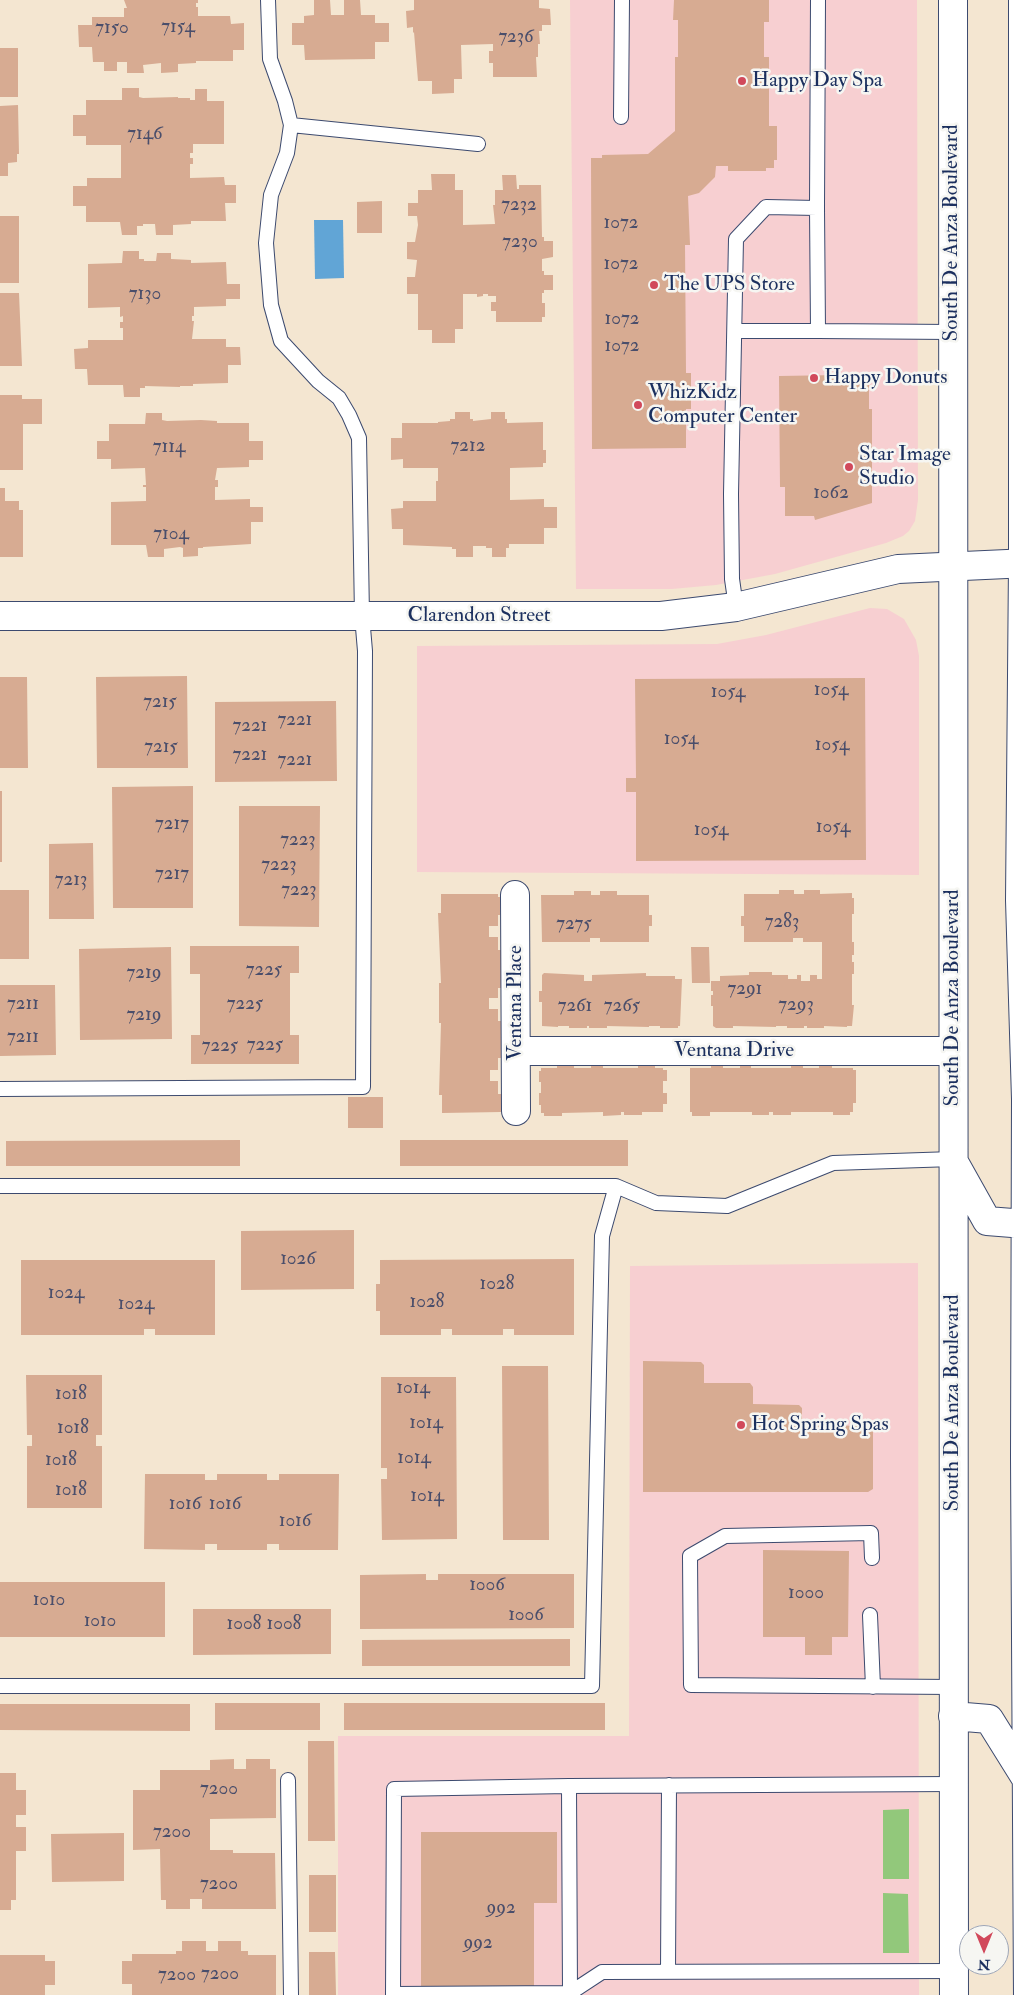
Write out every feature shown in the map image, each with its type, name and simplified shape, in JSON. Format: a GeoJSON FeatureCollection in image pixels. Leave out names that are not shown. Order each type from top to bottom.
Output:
{"type":"FeatureCollection","features":[{"type":"Feature","properties":{"kind":"main road","name":"South De Anza Boulevard"},"geometry":{"type":"LineString","coordinates":[[952,0],[954,1983]]}},
{"type":"Feature","properties":{"kind":"main road"},"geometry":{"type":"LineString","coordinates":[[1023,0],[1026,563],[1020,900],[1026,1099],[1026,1780],[1028,1995]]}},
{"type":"Feature","properties":{"kind":"main road","name":"Clarendon Street"},"geometry":{"type":"LineString","coordinates":[[0,616],[661,616],[736,607],[898,570],[1026,563]]}},
{"type":"Feature","properties":{"kind":"main road","name":"Ventana Place"},"geometry":{"type":"LineString","coordinates":[[515,894],[516,1111]]}},
{"type":"Feature","properties":{"kind":"main road","name":"Ventana Drive"},"geometry":{"type":"LineString","coordinates":[[516,1051],[953,1051]]}},
{"type":"Feature","properties":{"kind":"main road"},"geometry":{"type":"LineString","coordinates":[[953,1160],[987,1221],[1025,1224]]}},
{"type":"Feature","properties":{"kind":"main road"},"geometry":{"type":"LineString","coordinates":[[953,1716],[988,1719],[1026,1780]]}},
{"type":"Feature","properties":{"kind":"lane"},"geometry":{"type":"LineString","coordinates":[[0,1089],[363,1087],[365,651],[362,616],[359,438],[350,415],[339,398],[318,381],[281,341],[271,305],[266,243],[271,195],[287,153],[291,125],[285,101],[270,59],[268,0]]}},
{"type":"Feature","properties":{"kind":"lane"},"geometry":{"type":"LineString","coordinates":[[621,117],[622,0]]}},
{"type":"Feature","properties":{"kind":"lane"},"geometry":{"type":"LineString","coordinates":[[818,0],[818,331]]}},
{"type":"Feature","properties":{"kind":"lane"},"geometry":{"type":"LineString","coordinates":[[291,125],[478,144]]}},
{"type":"Feature","properties":{"kind":"lane"},"geometry":{"type":"LineString","coordinates":[[736,607],[732,579],[731,494],[736,239],[766,207],[817,208]]}},
{"type":"Feature","properties":{"kind":"lane"},"geometry":{"type":"LineString","coordinates":[[735,331],[952,332]]}},
{"type":"Feature","properties":{"kind":"lane"},"geometry":{"type":"LineString","coordinates":[[0,1186],[616,1186],[656,1203],[727,1206],[833,1163],[953,1160]]}},
{"type":"Feature","properties":{"kind":"lane"},"geometry":{"type":"LineString","coordinates":[[0,1686],[592,1686],[602,1236],[616,1186]]}},
{"type":"Feature","properties":{"kind":"lane"},"geometry":{"type":"LineString","coordinates":[[872,1558],[871,1533],[725,1536],[690,1556],[691,1685],[953,1687]]}},
{"type":"Feature","properties":{"kind":"lane"},"geometry":{"type":"LineString","coordinates":[[870,1615],[873,1687]]}},
{"type":"Feature","properties":{"kind":"lane"},"geometry":{"type":"LineString","coordinates":[[288,1780],[291,1995]]}},
{"type":"Feature","properties":{"kind":"lane"},"geometry":{"type":"LineString","coordinates":[[954,1784],[669,1785],[394,1789],[393,1994],[570,1993],[602,1972],[668,1972],[954,1983]]}},
{"type":"Feature","properties":{"kind":"lane"},"geometry":{"type":"LineString","coordinates":[[668,1972],[669,1785]]}},
{"type":"Feature","properties":{"kind":"lane"},"geometry":{"type":"LineString","coordinates":[[569,1786],[570,1993]]}},
{"type":"Feature","properties":{"kind":"shaded area"},"geometry":{"type":"Polygon","coordinates":[[[570,0],[917,0],[918,500],[915,521],[909,531],[903,536],[886,543],[775,574],[716,585],[672,589],[576,589],[570,0]]]}},
{"type":"Feature","properties":{"kind":"shaded area"},"geometry":{"type":"Polygon","coordinates":[[[870,608],[887,609],[904,619],[916,640],[919,656],[919,875],[417,872],[417,646],[717,644],[766,635],[870,608]]]}},
{"type":"Feature","properties":{"kind":"shaded area"},"geometry":{"type":"Polygon","coordinates":[[[918,1263],[919,1995],[338,1995],[338,1736],[629,1736],[630,1266],[918,1263]]]}},
{"type":"Feature","properties":{"kind":"green space"},"geometry":{"type":"Polygon","coordinates":[[[909,1809],[909,1879],[883,1879],[883,1810],[909,1809]]]}},
{"type":"Feature","properties":{"kind":"green space"},"geometry":{"type":"Polygon","coordinates":[[[883,1893],[908,1894],[909,1953],[883,1953],[883,1893]]]}},
{"type":"Feature","properties":{"kind":"water"},"geometry":{"type":"Polygon","coordinates":[[[314,220],[343,220],[344,278],[315,279],[314,220]]]}},
{"type":"Feature","properties":{"kind":"building"},"geometry":{"type":"Polygon","coordinates":[[[124,0],[198,0],[196,7],[198,7],[198,16],[230,16],[231,24],[244,23],[244,50],[233,50],[233,61],[196,61],[196,63],[178,64],[178,72],[161,73],[161,63],[143,65],[144,73],[127,73],[127,62],[117,62],[117,71],[104,71],[104,62],[93,62],[92,47],[79,47],[78,25],[92,25],[92,17],[124,17],[124,8],[127,8],[124,0]]]}},
{"type":"Feature","properties":{"kind":"building"},"geometry":{"type":"Polygon","coordinates":[[[314,0],[330,0],[331,15],[344,15],[344,0],[360,0],[361,15],[375,15],[375,23],[389,23],[389,42],[375,42],[375,59],[305,60],[304,45],[292,45],[292,23],[304,23],[304,16],[314,15],[314,0]]]}},
{"type":"Feature","properties":{"kind":"building"},"geometry":{"type":"Polygon","coordinates":[[[414,0],[539,0],[539,8],[550,9],[551,25],[542,25],[542,31],[539,31],[540,44],[538,44],[538,57],[536,57],[537,77],[493,77],[493,63],[489,63],[489,51],[493,51],[493,44],[461,45],[462,79],[454,79],[454,93],[432,94],[432,81],[418,81],[413,27],[407,28],[406,11],[414,10],[414,0]]]}},
{"type":"Feature","properties":{"kind":"building"},"geometry":{"type":"Polygon","coordinates":[[[674,0],[769,0],[769,22],[764,22],[764,57],[769,57],[769,126],[777,126],[777,160],[774,160],[774,168],[766,168],[766,171],[728,171],[728,166],[716,166],[715,177],[699,193],[688,196],[690,245],[685,245],[686,373],[691,373],[691,409],[686,409],[686,448],[592,449],[591,158],[602,158],[602,155],[648,154],[675,131],[675,57],[678,57],[678,20],[673,20],[674,0]]]}},
{"type":"Feature","properties":{"kind":"building"},"geometry":{"type":"Polygon","coordinates":[[[0,48],[18,48],[18,97],[0,97],[0,48]]]}},
{"type":"Feature","properties":{"kind":"building"},"geometry":{"type":"Polygon","coordinates":[[[122,88],[139,88],[139,97],[143,98],[178,97],[190,98],[190,100],[195,100],[195,89],[207,89],[207,101],[224,101],[224,144],[193,144],[193,153],[190,153],[190,158],[193,158],[193,164],[190,164],[190,178],[224,177],[225,185],[236,185],[236,203],[225,203],[226,221],[191,221],[191,224],[173,225],[173,235],[156,235],[155,224],[143,224],[143,226],[137,226],[137,235],[122,235],[120,222],[86,222],[86,206],[73,206],[73,186],[87,186],[87,178],[121,178],[121,145],[86,145],[86,136],[73,136],[73,115],[86,115],[86,100],[122,100],[122,88]]]}},
{"type":"Feature","properties":{"kind":"building"},"geometry":{"type":"Polygon","coordinates":[[[18,105],[19,154],[17,154],[17,162],[8,163],[8,176],[0,176],[0,106],[18,105]]]}},
{"type":"Feature","properties":{"kind":"building"},"geometry":{"type":"Polygon","coordinates":[[[431,174],[455,174],[455,190],[463,190],[463,225],[495,224],[493,205],[495,205],[495,190],[503,190],[502,175],[516,175],[517,189],[519,189],[519,185],[541,185],[542,237],[544,237],[544,241],[553,241],[553,257],[542,259],[544,275],[553,275],[553,290],[544,290],[544,293],[542,293],[542,303],[545,303],[545,317],[542,317],[542,322],[496,322],[496,311],[491,311],[491,302],[496,302],[496,296],[483,294],[483,296],[477,297],[477,294],[463,294],[463,329],[455,329],[455,343],[432,343],[432,330],[418,330],[418,294],[407,294],[407,277],[415,277],[417,260],[407,259],[407,242],[415,242],[418,225],[417,216],[408,216],[408,203],[418,203],[418,190],[432,190],[431,174]]]}},
{"type":"Feature","properties":{"kind":"building"},"geometry":{"type":"Polygon","coordinates":[[[382,201],[382,233],[357,233],[357,202],[382,201]]]}},
{"type":"Feature","properties":{"kind":"building"},"geometry":{"type":"Polygon","coordinates":[[[0,216],[19,216],[19,283],[0,283],[0,216]]]}},
{"type":"Feature","properties":{"kind":"building"},"geometry":{"type":"Polygon","coordinates":[[[123,251],[139,251],[139,259],[144,259],[144,261],[156,261],[157,253],[171,253],[171,259],[191,260],[191,263],[226,262],[227,284],[240,284],[240,299],[226,299],[226,306],[194,307],[192,339],[226,339],[226,347],[240,347],[241,365],[228,365],[228,383],[193,384],[193,386],[180,387],[145,386],[145,388],[140,388],[140,397],[124,397],[123,385],[88,385],[87,369],[75,369],[74,349],[88,348],[88,340],[123,340],[123,328],[120,328],[120,322],[123,322],[123,316],[120,317],[120,307],[88,308],[88,264],[122,263],[123,251]]]}},
{"type":"Feature","properties":{"kind":"building"},"geometry":{"type":"Polygon","coordinates":[[[0,293],[19,293],[22,366],[0,366],[0,293]]]}},
{"type":"Feature","properties":{"kind":"building"},"geometry":{"type":"Polygon","coordinates":[[[839,375],[839,379],[869,378],[869,409],[872,409],[872,503],[815,520],[814,516],[785,516],[785,487],[780,487],[779,376],[839,375]]]}},
{"type":"Feature","properties":{"kind":"building"},"geometry":{"type":"Polygon","coordinates":[[[0,395],[22,395],[22,399],[42,399],[42,424],[23,424],[23,470],[0,470],[0,395]]]}},
{"type":"Feature","properties":{"kind":"building"},"geometry":{"type":"Polygon","coordinates":[[[455,412],[470,412],[470,419],[473,419],[473,421],[491,419],[491,412],[505,412],[507,423],[543,422],[543,450],[546,450],[546,463],[543,463],[543,467],[510,468],[510,500],[544,499],[544,507],[557,507],[557,528],[544,528],[544,544],[509,544],[509,548],[506,548],[506,557],[492,557],[492,548],[473,546],[473,557],[456,557],[456,549],[452,549],[452,547],[403,545],[403,529],[392,529],[391,509],[403,508],[403,501],[436,501],[438,468],[403,468],[403,459],[391,460],[391,438],[402,438],[402,423],[450,421],[450,419],[455,419],[455,412]]]}},
{"type":"Feature","properties":{"kind":"building"},"geometry":{"type":"Polygon","coordinates":[[[146,413],[162,413],[162,420],[167,421],[201,420],[217,421],[217,423],[249,423],[249,441],[263,441],[263,460],[249,460],[249,467],[217,468],[215,480],[218,480],[218,487],[215,487],[215,500],[250,499],[250,507],[263,507],[263,522],[251,522],[251,544],[203,547],[198,548],[198,556],[183,557],[183,548],[180,547],[164,549],[164,557],[148,557],[146,545],[111,545],[111,502],[146,501],[146,487],[143,487],[143,485],[146,485],[145,468],[111,469],[111,459],[97,459],[97,441],[109,441],[109,424],[145,424],[146,413]]]}},
{"type":"Feature","properties":{"kind":"building"},"geometry":{"type":"Polygon","coordinates":[[[0,488],[5,488],[5,501],[19,501],[19,510],[23,510],[23,557],[0,557],[0,488]]]}},
{"type":"Feature","properties":{"kind":"building"},"geometry":{"type":"Polygon","coordinates":[[[187,676],[188,768],[97,768],[96,677],[187,676]]]}},
{"type":"Feature","properties":{"kind":"building"},"geometry":{"type":"Polygon","coordinates":[[[0,677],[27,677],[28,768],[0,768],[0,677]]]}},
{"type":"Feature","properties":{"kind":"building"},"geometry":{"type":"Polygon","coordinates":[[[865,678],[866,860],[636,861],[636,792],[626,792],[626,778],[636,778],[635,679],[865,678]]]}},
{"type":"Feature","properties":{"kind":"building"},"geometry":{"type":"Polygon","coordinates":[[[336,701],[337,781],[215,782],[215,702],[336,701]]]}},
{"type":"Feature","properties":{"kind":"building"},"geometry":{"type":"Polygon","coordinates":[[[193,786],[193,908],[113,908],[112,787],[193,786]]]}},
{"type":"Feature","properties":{"kind":"building"},"geometry":{"type":"Polygon","coordinates":[[[0,791],[2,791],[2,862],[0,862],[0,791]]]}},
{"type":"Feature","properties":{"kind":"building"},"geometry":{"type":"Polygon","coordinates":[[[239,806],[320,806],[319,927],[239,926],[239,806]]]}},
{"type":"Feature","properties":{"kind":"building"},"geometry":{"type":"Polygon","coordinates":[[[93,843],[94,919],[49,919],[49,844],[93,843]]]}},
{"type":"Feature","properties":{"kind":"building"},"geometry":{"type":"Polygon","coordinates":[[[0,890],[29,890],[29,959],[0,959],[0,890]]]}},
{"type":"Feature","properties":{"kind":"building"},"geometry":{"type":"Polygon","coordinates":[[[779,890],[794,890],[794,894],[804,894],[804,890],[820,890],[820,894],[852,893],[852,898],[854,898],[852,942],[854,942],[854,955],[852,955],[852,962],[854,962],[854,974],[852,974],[852,1005],[854,1005],[852,1026],[787,1028],[787,1026],[733,1026],[733,1028],[716,1028],[713,1026],[711,995],[713,995],[713,991],[711,991],[711,981],[720,981],[720,976],[749,975],[749,972],[772,972],[772,975],[788,975],[788,979],[797,979],[797,975],[801,975],[801,981],[810,981],[810,975],[817,975],[817,979],[822,979],[822,942],[803,942],[803,938],[793,938],[793,942],[744,942],[744,926],[741,926],[741,916],[744,916],[744,894],[779,894],[779,890]]]}},
{"type":"Feature","properties":{"kind":"building"},"geometry":{"type":"Polygon","coordinates":[[[574,891],[591,891],[591,895],[600,895],[600,891],[617,891],[617,895],[649,895],[649,915],[652,915],[652,926],[649,926],[649,942],[600,942],[600,938],[590,938],[590,942],[542,942],[541,895],[574,895],[574,891]]]}},
{"type":"Feature","properties":{"kind":"building"},"geometry":{"type":"Polygon","coordinates":[[[441,894],[498,894],[498,897],[500,897],[498,926],[489,926],[489,937],[498,937],[498,950],[501,950],[501,988],[498,988],[498,998],[489,998],[489,1009],[498,1009],[498,1021],[501,1021],[501,1058],[498,1058],[498,1070],[490,1070],[490,1081],[498,1081],[498,1094],[501,1094],[501,1112],[442,1113],[442,1095],[439,1095],[441,1023],[439,1023],[439,983],[441,983],[438,913],[441,913],[441,894]]]}},
{"type":"Feature","properties":{"kind":"building"},"geometry":{"type":"Polygon","coordinates":[[[190,946],[299,946],[299,973],[290,973],[290,1035],[299,1035],[299,1064],[191,1064],[191,1035],[200,1035],[200,974],[190,974],[190,946]]]}},
{"type":"Feature","properties":{"kind":"building"},"geometry":{"type":"Polygon","coordinates":[[[171,947],[172,1039],[80,1040],[79,949],[171,947]]]}},
{"type":"Feature","properties":{"kind":"building"},"geometry":{"type":"Polygon","coordinates":[[[691,947],[709,947],[710,983],[692,983],[691,947]]]}},
{"type":"Feature","properties":{"kind":"building"},"geometry":{"type":"Polygon","coordinates":[[[544,973],[584,975],[584,981],[592,981],[592,975],[646,973],[646,976],[675,976],[675,979],[682,979],[680,1026],[678,1028],[607,1026],[607,1028],[589,1028],[587,1026],[587,1028],[569,1028],[569,1026],[542,1026],[542,1002],[539,1002],[539,991],[542,991],[542,975],[544,973]]]}},
{"type":"Feature","properties":{"kind":"building"},"geometry":{"type":"Polygon","coordinates":[[[0,985],[55,985],[56,1055],[0,1056],[0,985]]]}},
{"type":"Feature","properties":{"kind":"building"},"geometry":{"type":"Polygon","coordinates":[[[557,1064],[574,1065],[574,1068],[591,1068],[591,1064],[603,1064],[603,1068],[638,1068],[638,1064],[655,1064],[655,1068],[667,1070],[667,1081],[663,1081],[663,1093],[667,1093],[667,1104],[663,1104],[663,1112],[642,1112],[642,1115],[624,1115],[624,1112],[621,1112],[621,1115],[603,1116],[603,1112],[562,1113],[562,1116],[544,1116],[544,1113],[541,1113],[541,1105],[539,1105],[541,1082],[539,1082],[539,1071],[541,1071],[541,1068],[557,1068],[557,1064]]]}},
{"type":"Feature","properties":{"kind":"building"},"geometry":{"type":"Polygon","coordinates":[[[711,1064],[723,1064],[723,1068],[740,1068],[740,1064],[751,1064],[751,1068],[791,1068],[791,1064],[803,1064],[803,1068],[819,1068],[819,1064],[832,1064],[832,1068],[853,1068],[853,1070],[856,1070],[856,1103],[853,1103],[853,1112],[850,1112],[850,1115],[833,1115],[833,1112],[791,1112],[791,1115],[773,1115],[773,1112],[769,1112],[769,1115],[752,1115],[752,1112],[710,1112],[710,1116],[692,1116],[692,1112],[690,1112],[690,1068],[711,1068],[711,1064]]]}},
{"type":"Feature","properties":{"kind":"building"},"geometry":{"type":"Polygon","coordinates":[[[348,1097],[383,1097],[383,1128],[348,1128],[348,1097]]]}},
{"type":"Feature","properties":{"kind":"building"},"geometry":{"type":"Polygon","coordinates":[[[240,1140],[240,1166],[6,1166],[6,1141],[240,1140]]]}},
{"type":"Feature","properties":{"kind":"building"},"geometry":{"type":"Polygon","coordinates":[[[400,1140],[628,1140],[628,1166],[400,1166],[400,1140]]]}},
{"type":"Feature","properties":{"kind":"building"},"geometry":{"type":"Polygon","coordinates":[[[354,1230],[354,1289],[241,1290],[241,1231],[354,1230]]]}},
{"type":"Feature","properties":{"kind":"building"},"geometry":{"type":"Polygon","coordinates":[[[574,1259],[574,1335],[514,1335],[514,1329],[503,1329],[503,1335],[452,1335],[452,1329],[441,1329],[441,1335],[380,1335],[380,1311],[376,1311],[376,1284],[380,1284],[380,1260],[574,1259]]]}},
{"type":"Feature","properties":{"kind":"building"},"geometry":{"type":"Polygon","coordinates":[[[21,1260],[215,1260],[215,1335],[155,1335],[155,1329],[144,1329],[144,1335],[21,1335],[21,1260]]]}},
{"type":"Feature","properties":{"kind":"building"},"geometry":{"type":"Polygon","coordinates":[[[643,1361],[701,1362],[704,1365],[704,1383],[750,1383],[753,1387],[753,1404],[799,1405],[802,1408],[802,1425],[870,1426],[873,1430],[873,1489],[868,1492],[643,1492],[643,1361]]]}},
{"type":"Feature","properties":{"kind":"building"},"geometry":{"type":"Polygon","coordinates":[[[502,1366],[548,1366],[549,1540],[503,1540],[502,1366]]]}},
{"type":"Feature","properties":{"kind":"building"},"geometry":{"type":"Polygon","coordinates":[[[26,1375],[102,1375],[102,1435],[96,1435],[96,1446],[102,1446],[102,1508],[27,1508],[27,1446],[32,1446],[32,1435],[27,1435],[26,1375]]]}},
{"type":"Feature","properties":{"kind":"building"},"geometry":{"type":"Polygon","coordinates":[[[381,1377],[456,1377],[457,1539],[382,1540],[381,1479],[387,1479],[387,1468],[381,1468],[381,1377]]]}},
{"type":"Feature","properties":{"kind":"building"},"geometry":{"type":"Polygon","coordinates":[[[145,1474],[205,1474],[205,1480],[217,1480],[217,1474],[267,1474],[267,1480],[279,1480],[279,1474],[339,1474],[338,1550],[279,1550],[279,1544],[267,1544],[267,1550],[217,1550],[217,1544],[205,1544],[205,1550],[144,1549],[145,1474]]]}},
{"type":"Feature","properties":{"kind":"building"},"geometry":{"type":"Polygon","coordinates":[[[763,1550],[849,1551],[848,1637],[832,1637],[832,1655],[805,1655],[805,1637],[763,1637],[763,1550]]]}},
{"type":"Feature","properties":{"kind":"building"},"geometry":{"type":"Polygon","coordinates":[[[426,1574],[426,1580],[438,1580],[438,1574],[574,1574],[574,1628],[360,1629],[360,1575],[426,1574]]]}},
{"type":"Feature","properties":{"kind":"building"},"geometry":{"type":"Polygon","coordinates":[[[0,1582],[165,1582],[165,1637],[0,1637],[0,1582]]]}},
{"type":"Feature","properties":{"kind":"building"},"geometry":{"type":"Polygon","coordinates":[[[193,1609],[331,1609],[331,1654],[193,1655],[193,1609]]]}},
{"type":"Feature","properties":{"kind":"building"},"geometry":{"type":"Polygon","coordinates":[[[570,1639],[570,1666],[362,1666],[362,1640],[570,1639]]]}},
{"type":"Feature","properties":{"kind":"building"},"geometry":{"type":"Polygon","coordinates":[[[215,1703],[320,1703],[320,1730],[215,1730],[215,1703]]]}},
{"type":"Feature","properties":{"kind":"building"},"geometry":{"type":"Polygon","coordinates":[[[344,1703],[605,1703],[605,1730],[344,1730],[344,1703]]]}},
{"type":"Feature","properties":{"kind":"building"},"geometry":{"type":"Polygon","coordinates":[[[0,1704],[190,1704],[190,1731],[0,1730],[0,1704]]]}},
{"type":"Feature","properties":{"kind":"building"},"geometry":{"type":"Polygon","coordinates":[[[308,1741],[334,1741],[335,1841],[308,1841],[308,1741]]]}},
{"type":"Feature","properties":{"kind":"building"},"geometry":{"type":"Polygon","coordinates":[[[234,1759],[234,1769],[246,1769],[246,1759],[270,1759],[270,1769],[276,1769],[276,1818],[210,1819],[210,1850],[233,1850],[233,1853],[275,1853],[276,1909],[202,1909],[202,1899],[190,1899],[190,1909],[166,1909],[166,1900],[161,1900],[160,1849],[133,1850],[133,1790],[160,1790],[160,1770],[210,1770],[210,1760],[234,1759]]]}},
{"type":"Feature","properties":{"kind":"building"},"geometry":{"type":"Polygon","coordinates":[[[0,1773],[16,1773],[16,1790],[26,1790],[26,1815],[16,1815],[16,1827],[26,1827],[26,1851],[16,1851],[16,1900],[11,1900],[11,1910],[0,1910],[0,1773]]]}},
{"type":"Feature","properties":{"kind":"building"},"geometry":{"type":"Polygon","coordinates":[[[421,1832],[557,1832],[557,1903],[534,1903],[534,1986],[421,1986],[421,1832]]]}},
{"type":"Feature","properties":{"kind":"building"},"geometry":{"type":"Polygon","coordinates":[[[124,1833],[124,1881],[52,1882],[51,1834],[124,1833]]]}},
{"type":"Feature","properties":{"kind":"building"},"geometry":{"type":"Polygon","coordinates":[[[309,1875],[336,1875],[336,1932],[309,1932],[309,1875]]]}},
{"type":"Feature","properties":{"kind":"building"},"geometry":{"type":"Polygon","coordinates":[[[182,1941],[206,1941],[206,1951],[218,1951],[218,1941],[241,1941],[241,1951],[248,1951],[248,1955],[276,1955],[276,1995],[132,1995],[132,1984],[122,1984],[122,1961],[132,1961],[132,1954],[176,1954],[176,1951],[182,1951],[182,1941]]]}},
{"type":"Feature","properties":{"kind":"building"},"geometry":{"type":"Polygon","coordinates":[[[309,1952],[335,1952],[336,1995],[309,1995],[309,1952]]]}},
{"type":"Feature","properties":{"kind":"building"},"geometry":{"type":"Polygon","coordinates":[[[0,1955],[45,1955],[45,1961],[55,1961],[55,1985],[45,1985],[45,1995],[0,1995],[0,1955]]]}},
{"type":"Feature","properties":{"kind":"place","name":"Happy Day Spa"},"geometry":{"type":"Point","coordinates":[742,81]}},
{"type":"Feature","properties":{"kind":"place","name":"The UPS Store"},"geometry":{"type":"Point","coordinates":[654,285]}},
{"type":"Feature","properties":{"kind":"place","name":"Happy Donuts"},"geometry":{"type":"Point","coordinates":[814,378]}},
{"type":"Feature","properties":{"kind":"place","name":"WhizKidz Computer Center"},"geometry":{"type":"Point","coordinates":[638,405]}},
{"type":"Feature","properties":{"kind":"place","name":"Star Image Studio"},"geometry":{"type":"Point","coordinates":[849,467]}},
{"type":"Feature","properties":{"kind":"place","name":"Hot Spring Spas"},"geometry":{"type":"Point","coordinates":[741,1425]}}]}
